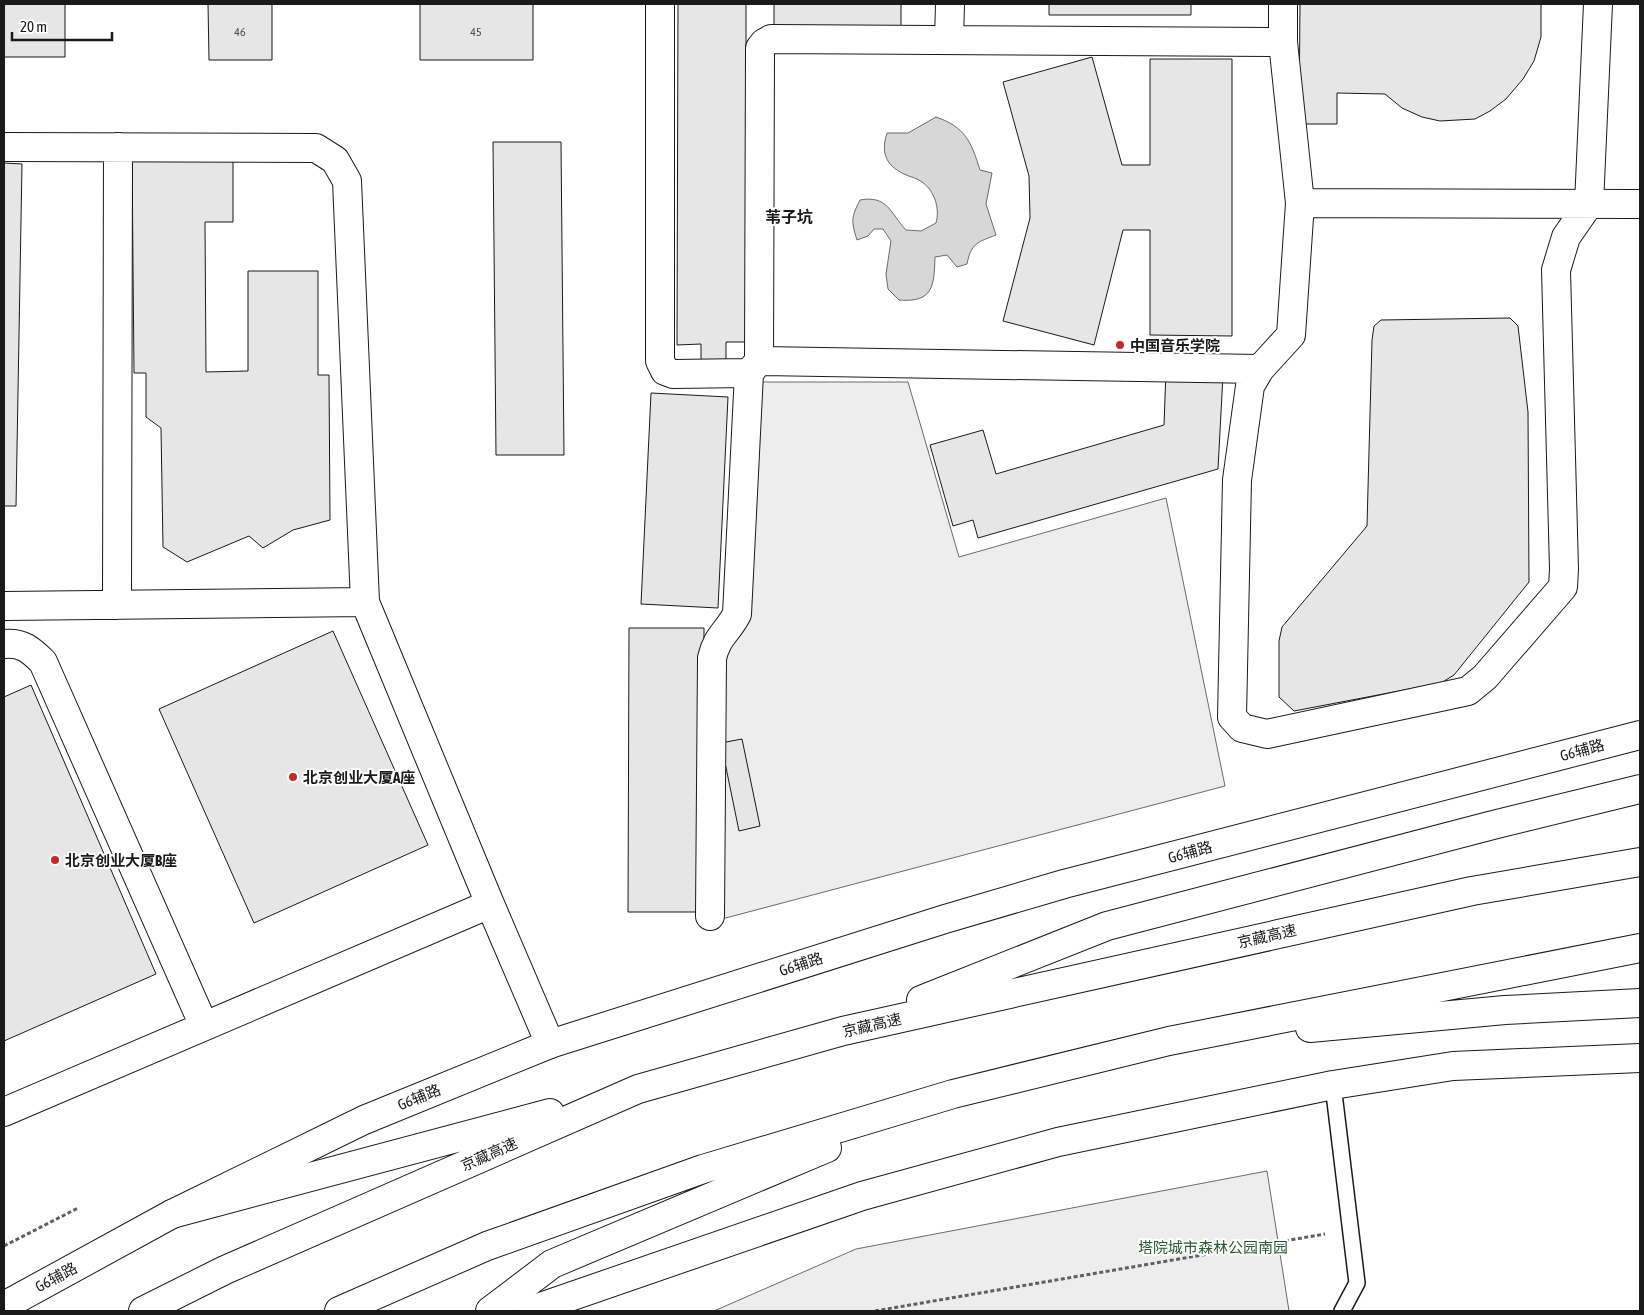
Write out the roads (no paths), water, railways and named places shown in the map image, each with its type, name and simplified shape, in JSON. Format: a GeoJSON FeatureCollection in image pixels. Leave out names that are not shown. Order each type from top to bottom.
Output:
{"type":"FeatureCollection","features":[{"type":"Feature","properties":{"kind":"main road"},"geometry":{"type":"LineString","coordinates":[[660,4],[660,361],[665,370],[672,374],[754,367],[1260,369]]}},
{"type":"Feature","properties":{"kind":"main road"},"geometry":{"type":"LineString","coordinates":[[949,40],[950,4]]}},
{"type":"Feature","properties":{"kind":"main road"},"geometry":{"type":"LineString","coordinates":[[1283,4],[1283,42],[1300,203],[1291,335],[1260,369],[1250,386],[1237,480],[1232,717],[1242,728],[1267,734],[1468,691],[1485,677],[1563,586],[1556,270],[1566,237],[1590,204],[1598,4]]}},
{"type":"Feature","properties":{"kind":"main road"},"geometry":{"type":"LineString","coordinates":[[710,916],[712,658],[715,643],[730,626],[737,614],[754,367],[760,48],[771,39],[1283,42]]}},
{"type":"Feature","properties":{"kind":"main road"},"geometry":{"type":"LineString","coordinates":[[4,147],[316,148],[335,160],[347,181],[365,602],[550,1044]]}},
{"type":"Feature","properties":{"kind":"main road"},"geometry":{"type":"LineString","coordinates":[[117,605],[118,147]]}},
{"type":"Feature","properties":{"kind":"main road"},"geometry":{"type":"LineString","coordinates":[[1300,203],[1640,204]]}},
{"type":"Feature","properties":{"kind":"main road"},"geometry":{"type":"LineString","coordinates":[[204,1026],[43,662],[29,648],[8,644],[9,606],[365,602]]}},
{"type":"Feature","properties":{"kind":"main road","name":"G6辅路"},"geometry":{"type":"LineString","coordinates":[[4,1306],[172,1214],[364,1120],[550,1044],[945,918],[1064,884],[1640,735]]}},
{"type":"Feature","properties":{"kind":"main road"},"geometry":{"type":"LineString","coordinates":[[842,1031],[1107,926],[1640,789]]}},
{"type":"Feature","properties":{"kind":"main road","name":"京藏高速"},"geometry":{"type":"LineString","coordinates":[[143,1311],[225,1270],[638,1089],[842,1031],[1472,891],[1640,862]]}},
{"type":"Feature","properties":{"kind":"main road"},"geometry":{"type":"LineString","coordinates":[[4,1112],[490,904]]}},
{"type":"Feature","properties":{"kind":"main road"},"geometry":{"type":"LineString","coordinates":[[339,1311],[487,1246],[703,1169],[953,1094],[1169,1041],[1640,948]]}},
{"type":"Feature","properties":{"kind":"main road"},"geometry":{"type":"LineString","coordinates":[[1169,1041],[1505,1010],[1640,1003]]}},
{"type":"Feature","properties":{"kind":"main road"},"geometry":{"type":"LineString","coordinates":[[529,1311],[862,1196],[1058,1142],[1333,1085],[1454,1066],[1640,1058]]}},
{"type":"Feature","properties":{"kind":"main road"},"geometry":{"type":"LineString","coordinates":[[172,1214],[638,1089]]}},
{"type":"Feature","properties":{"kind":"main road"},"geometry":{"type":"LineString","coordinates":[[490,1311],[552,1264],[953,1094]]}},
{"type":"Feature","properties":{"kind":"lane"},"geometry":{"type":"LineString","coordinates":[[1333,1085],[1357,1283],[1342,1311]]}},
{"type":"Feature","properties":{"kind":"place","name":"中国音乐学院"},"geometry":{"type":"Point","coordinates":[1120,345]}},
{"type":"Feature","properties":{"kind":"place","name":"北京创业大厦A座"},"geometry":{"type":"Point","coordinates":[293,777]}},
{"type":"Feature","properties":{"kind":"place","name":"北京创业大厦B座"},"geometry":{"type":"Point","coordinates":[55,860]}},
{"type":"Feature","properties":{"kind":"district","name":"苇子坑"},"geometry":{"type":"Point","coordinates":[789,217]}},
{"type":"Feature","properties":{"kind":"park label","name":"塔院城市森林公园南园"},"geometry":{"type":"Point","coordinates":[1213,1247]}}]}
